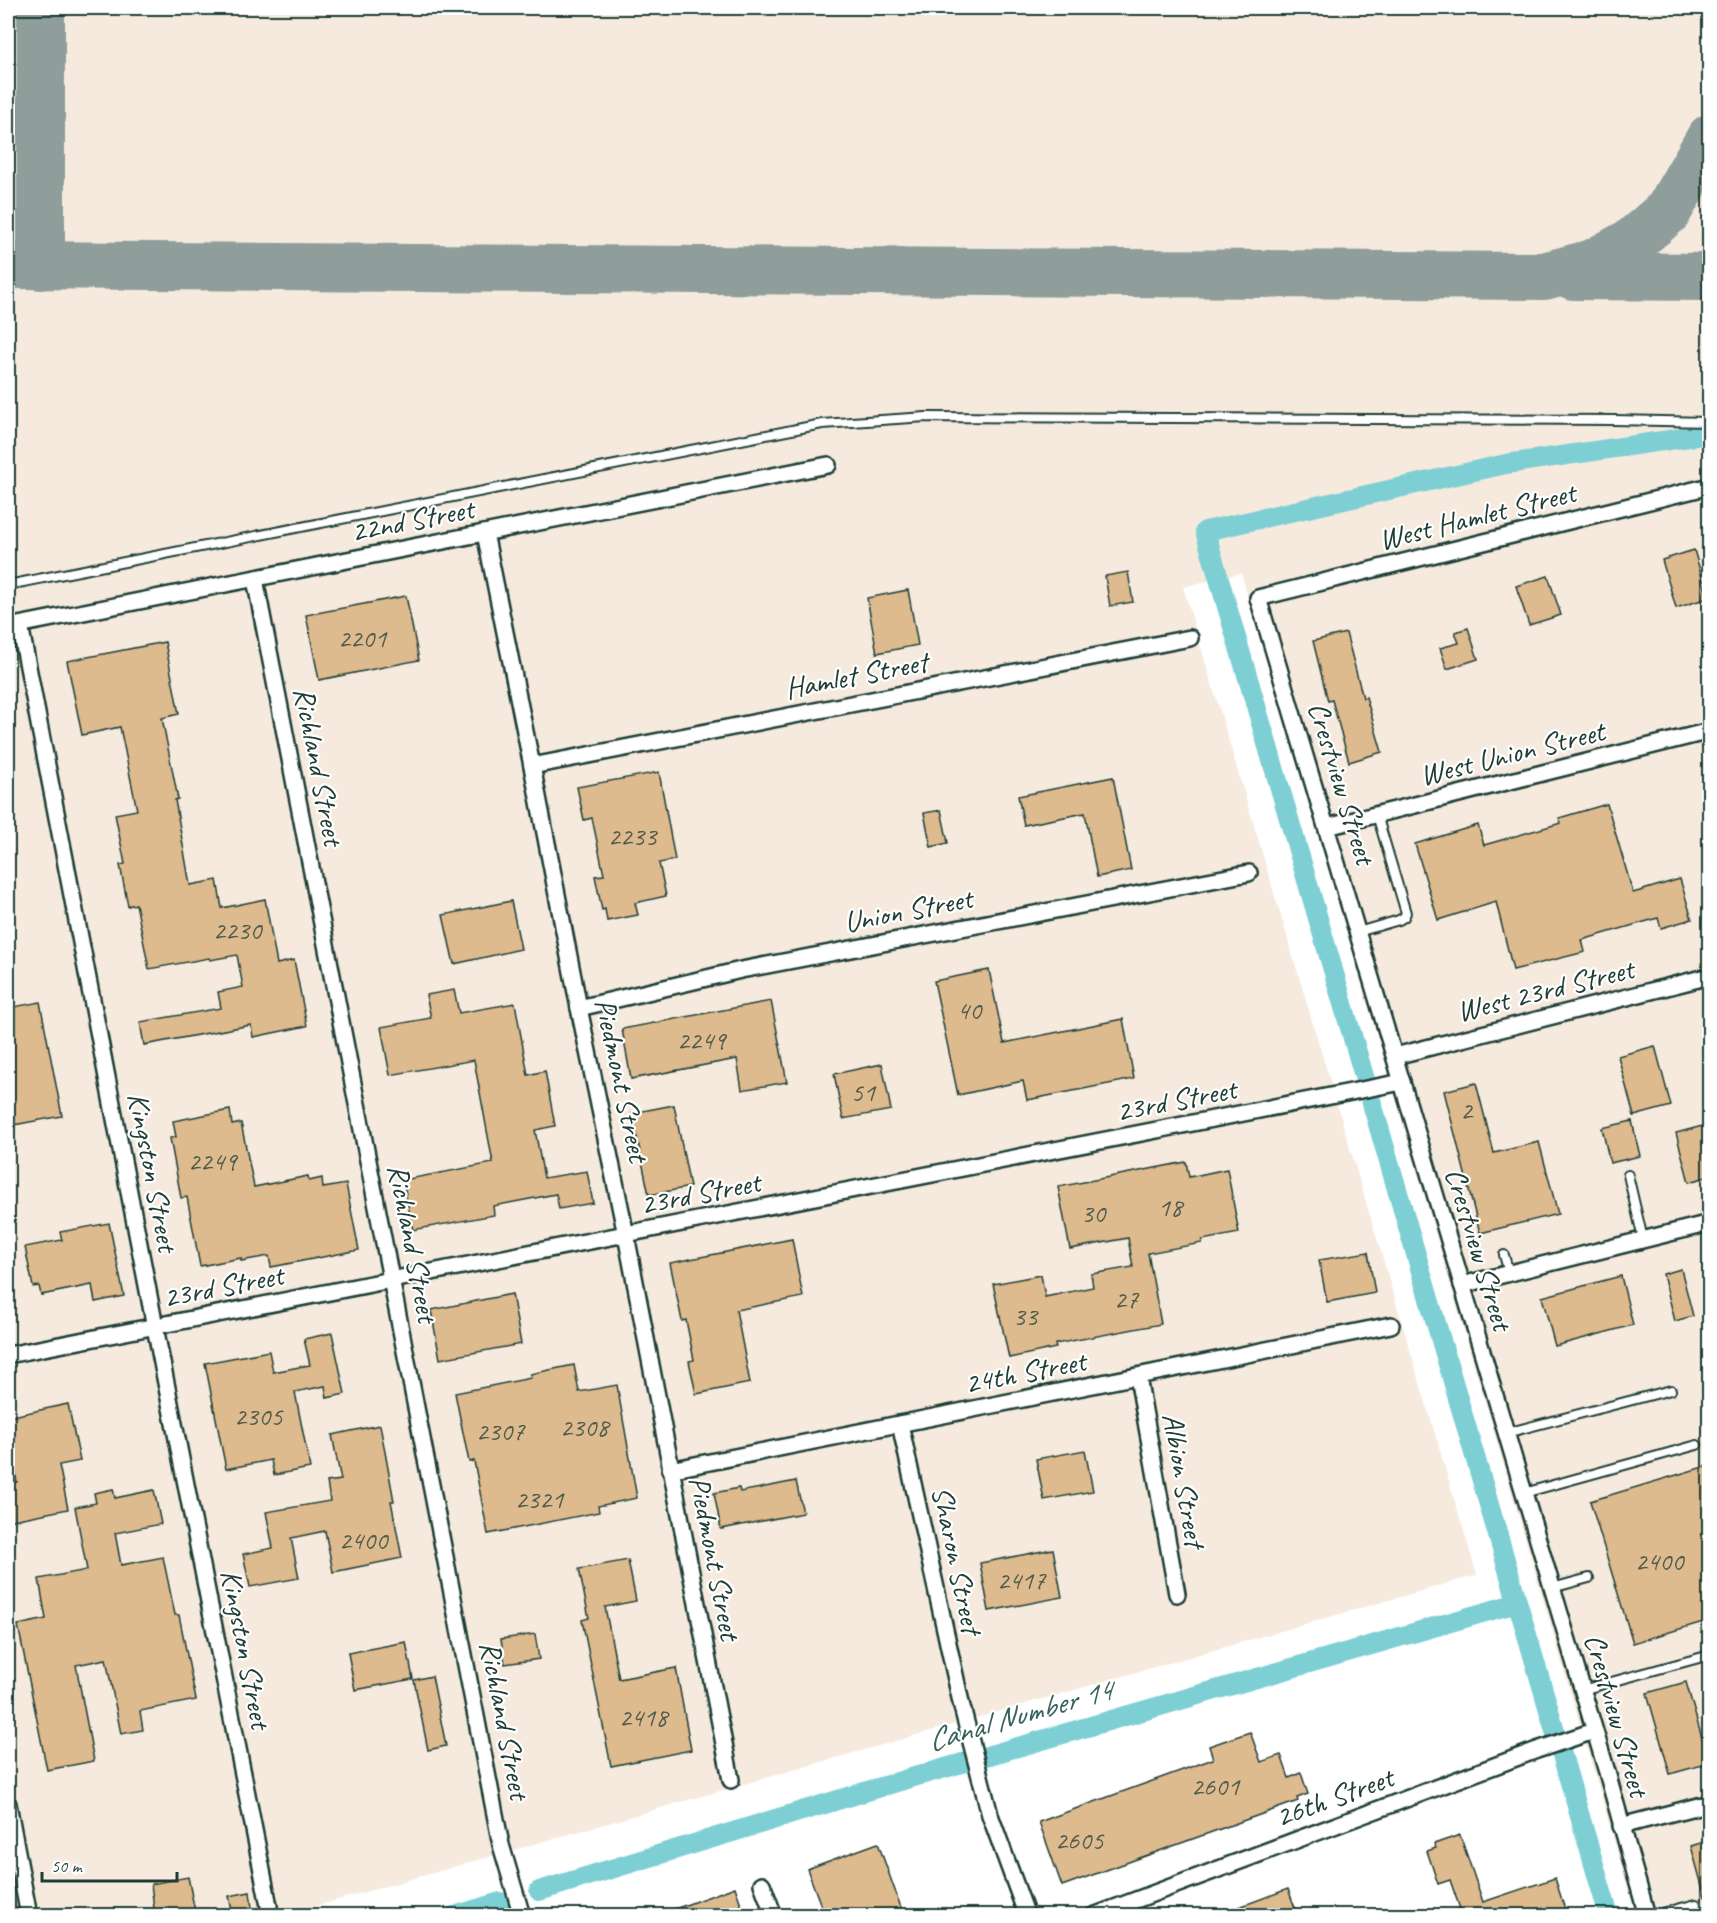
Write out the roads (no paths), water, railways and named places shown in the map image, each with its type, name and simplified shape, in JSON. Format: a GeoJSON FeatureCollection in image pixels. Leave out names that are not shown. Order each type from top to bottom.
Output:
{"type":"FeatureCollection","features":[{"type":"Feature","properties":{"kind":"street","name":"22nd Street"},"geometry":{"type":"LineString","coordinates":[[14,626],[828,465]]}},
{"type":"Feature","properties":{"kind":"street","name":"West Hamlet Street"},"geometry":{"type":"LineString","coordinates":[[1258,598],[1710,486]]}},
{"type":"Feature","properties":{"kind":"street","name":"Piedmont Street"},"geometry":{"type":"LineString","coordinates":[[484,533],[626,1235],[730,1780]]}},
{"type":"Feature","properties":{"kind":"street","name":"Richland Street"},"geometry":{"type":"LineString","coordinates":[[255,579],[501,1845],[522,1916]]}},
{"type":"Feature","properties":{"kind":"street","name":"Crestview Street"},"geometry":{"type":"LineString","coordinates":[[1258,598],[1582,1690],[1587,1733],[1621,1826],[1649,1916]]}},
{"type":"Feature","properties":{"kind":"street","name":"Kingston Street"},"geometry":{"type":"LineString","coordinates":[[14,626],[269,1906]]}},
{"type":"Feature","properties":{"kind":"street","name":"Hamlet Street"},"geometry":{"type":"LineString","coordinates":[[532,766],[1190,638]]}},
{"type":"Feature","properties":{"kind":"street","name":"West Union Street"},"geometry":{"type":"LineString","coordinates":[[1327,827],[1710,731]]}},
{"type":"Feature","properties":{"kind":"street","name":"Union Street"},"geometry":{"type":"LineString","coordinates":[[579,1008],[741,970],[1249,873]]}},
{"type":"Feature","properties":{"kind":"street","name":"West 23rd Street"},"geometry":{"type":"LineString","coordinates":[[1395,1056],[1710,976]]}},
{"type":"Feature","properties":{"kind":"street","name":"23rd Street"},"geometry":{"type":"LineString","coordinates":[[8,1355],[1402,1082]]}},
{"type":"Feature","properties":{"kind":"street"},"geometry":{"type":"LineString","coordinates":[[1462,1285],[1710,1223]]}},
{"type":"Feature","properties":{"kind":"street","name":"24th Street"},"geometry":{"type":"LineString","coordinates":[[670,1470],[1391,1325]]}},
{"type":"Feature","properties":{"kind":"street","name":"Albion Street"},"geometry":{"type":"LineString","coordinates":[[1138,1377],[1177,1594]]}},
{"type":"Feature","properties":{"kind":"street","name":"Sharon Street"},"geometry":{"type":"LineString","coordinates":[[900,1424],[962,1707],[990,1815],[1027,1916]]}},
{"type":"Feature","properties":{"kind":"street","name":"26th Street"},"geometry":{"type":"LineString","coordinates":[[1093,1916],[1587,1733]]}},
{"type":"Feature","properties":{"kind":"street"},"geometry":{"type":"LineString","coordinates":[[1621,1826],[1710,1803]]}},
{"type":"Feature","properties":{"kind":"street"},"geometry":{"type":"LineString","coordinates":[[8,1804],[29,1916]]}},
{"type":"Feature","properties":{"kind":"street"},"geometry":{"type":"LineString","coordinates":[[762,1884],[774,1916]]}},
{"type":"Feature","properties":{"kind":"lane"},"geometry":{"type":"LineString","coordinates":[[8,585],[822,424],[926,417],[1710,422]]}},
{"type":"Feature","properties":{"kind":"lane"},"geometry":{"type":"LineString","coordinates":[[1358,932],[1399,920],[1406,913],[1377,815]]}},
{"type":"Feature","properties":{"kind":"lane"},"geometry":{"type":"LineString","coordinates":[[1628,1175],[1643,1239]]}},
{"type":"Feature","properties":{"kind":"lane"},"geometry":{"type":"LineString","coordinates":[[1504,1255],[1509,1273]]}},
{"type":"Feature","properties":{"kind":"lane"},"geometry":{"type":"LineString","coordinates":[[1506,1433],[1671,1390]]}},
{"type":"Feature","properties":{"kind":"lane"},"geometry":{"type":"LineString","coordinates":[[1524,1493],[1697,1445]]}},
{"type":"Feature","properties":{"kind":"lane"},"geometry":{"type":"LineString","coordinates":[[1552,1588],[1589,1578]]}},
{"type":"Feature","properties":{"kind":"lane"},"geometry":{"type":"LineString","coordinates":[[1582,1690],[1710,1655]]}},
{"type":"Feature","properties":{"kind":"lane"},"geometry":{"type":"LineString","coordinates":[[1649,1916],[1696,1904]]}},
{"type":"Feature","properties":{"kind":"waterway"},"geometry":{"type":"LineString","coordinates":[[1609,1916],[1205,531],[1506,464],[1710,434]]}},
{"type":"Feature","properties":{"kind":"waterway","name":"Canal Number 14"},"geometry":{"type":"LineString","coordinates":[[539,1891],[907,1779],[1517,1603]]}},
{"type":"Feature","properties":{"kind":"waterway","name":"Canal Number 14"},"geometry":{"type":"LineString","coordinates":[[454,1916],[500,1902]]}}]}
